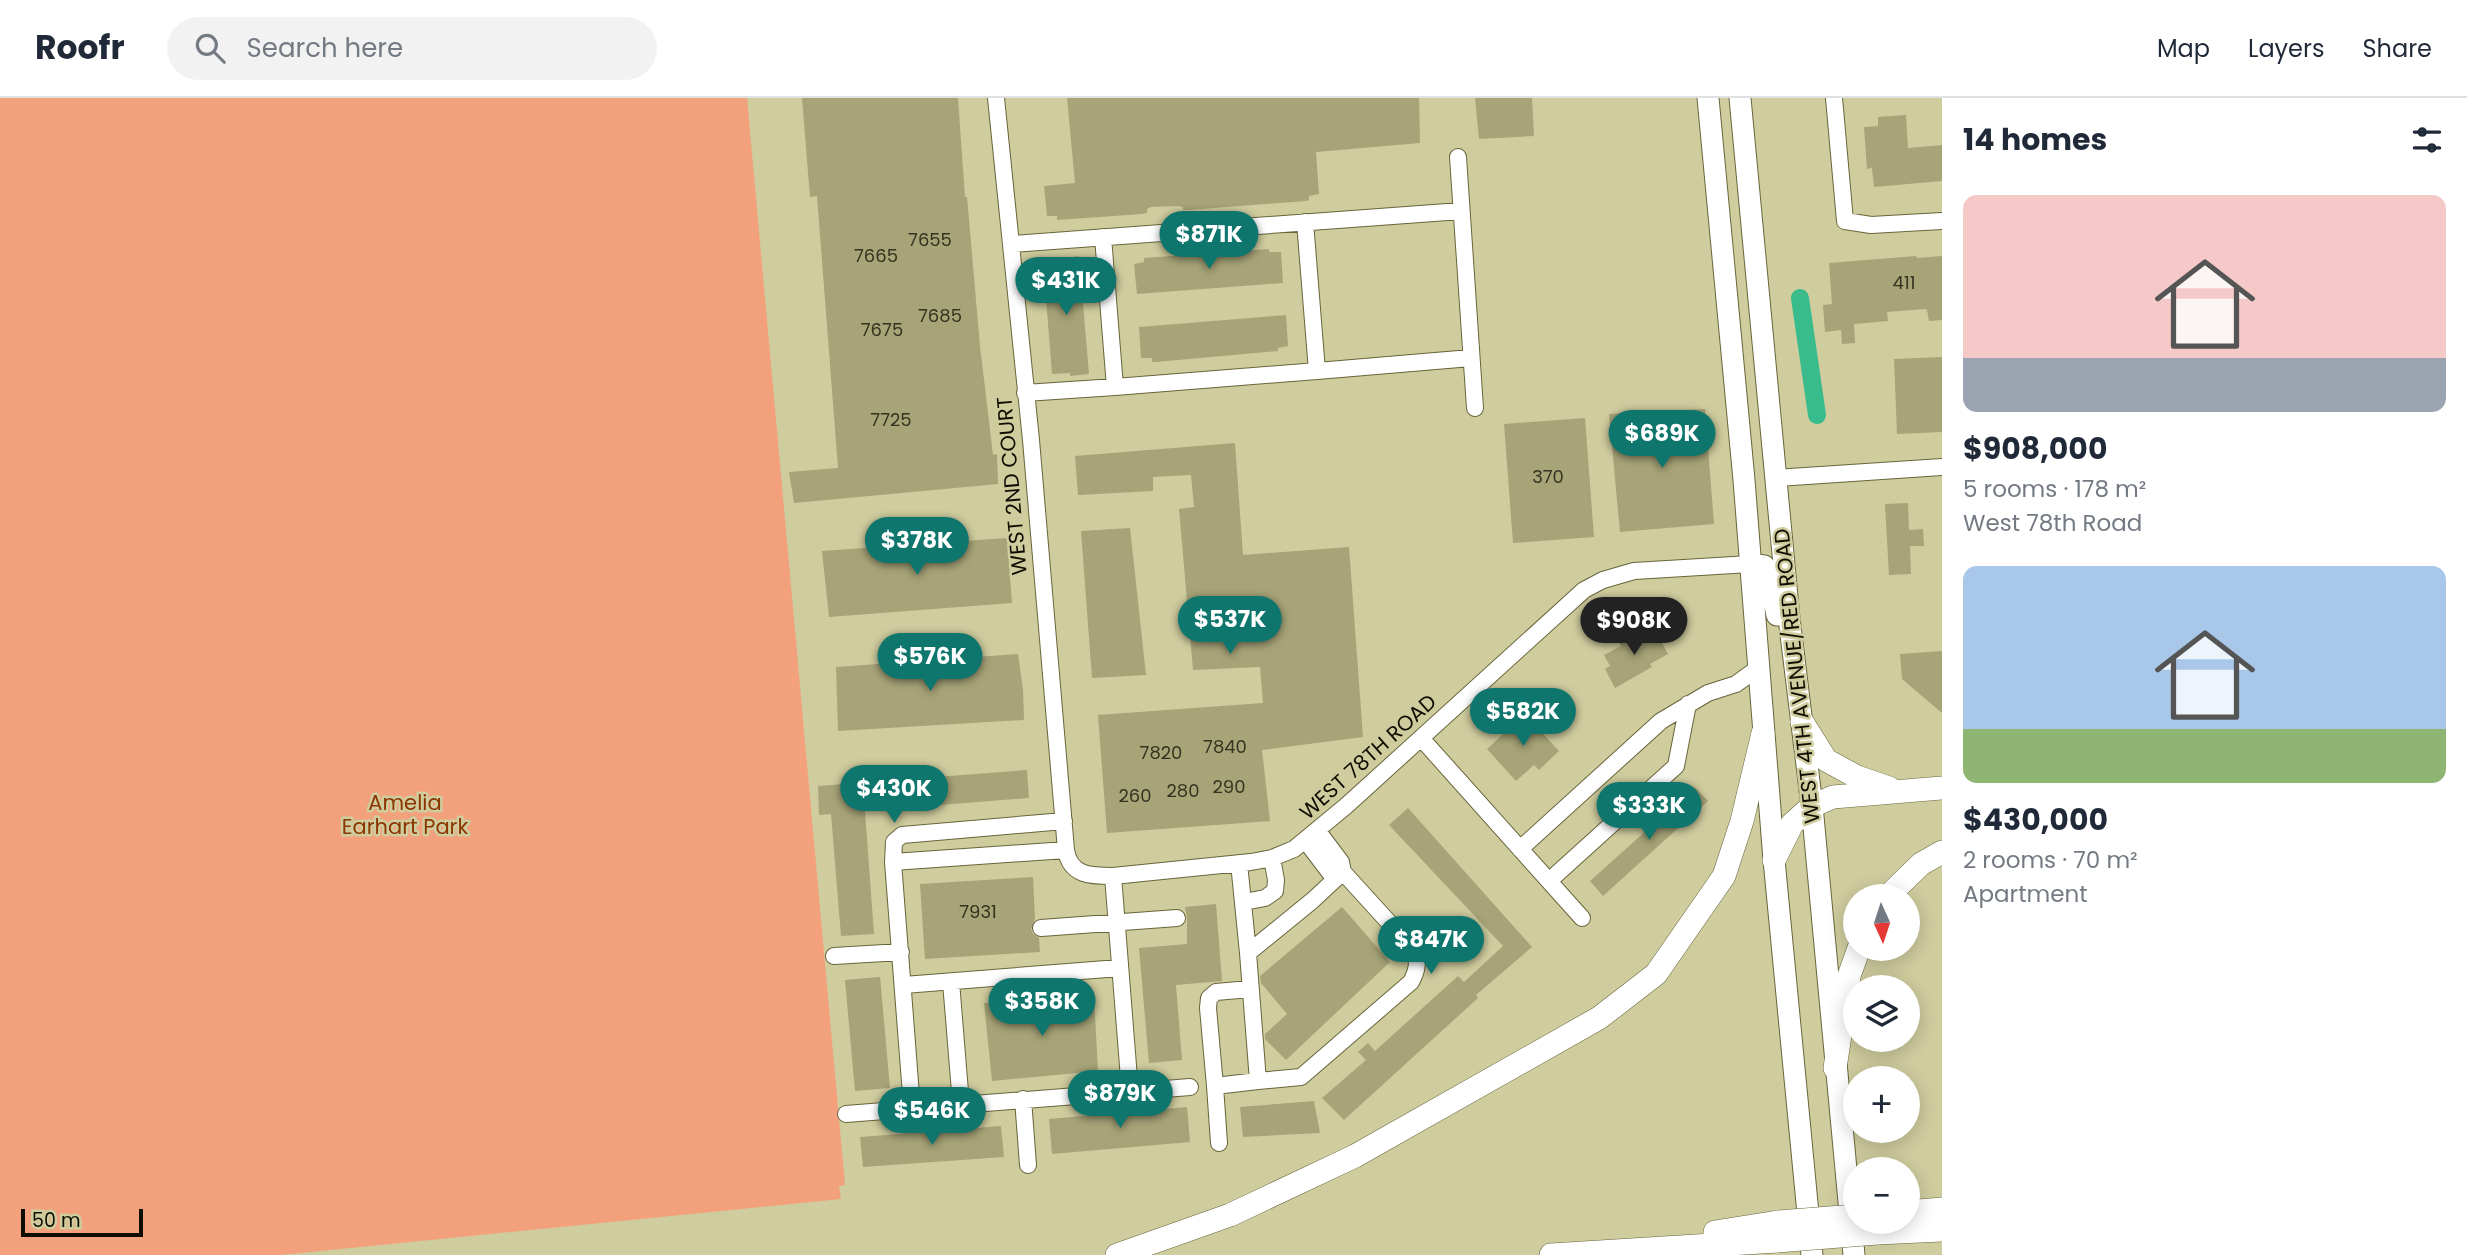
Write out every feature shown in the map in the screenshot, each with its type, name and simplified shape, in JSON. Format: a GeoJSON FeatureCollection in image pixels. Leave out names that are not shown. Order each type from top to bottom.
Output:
{"type":"FeatureCollection","features":[{"type":"Feature","properties":{"kind":"highway"},"geometry":{"type":"LineString","coordinates":[[1802,722],[1826,760],[1857,777],[1899,791]]}},
{"type":"Feature","properties":{"kind":"highway"},"geometry":{"type":"LineString","coordinates":[[1117,1255],[1230,1215],[1355,1156],[1599,1018],[1656,974],[1724,876],[1742,821],[1763,733]]}},
{"type":"Feature","properties":{"kind":"highway"},"geometry":{"type":"LineString","coordinates":[[1774,860],[1792,824],[1812,806],[1833,797],[1942,788]]}},
{"type":"Feature","properties":{"kind":"highway"},"geometry":{"type":"LineString","coordinates":[[1900,884],[1921,864],[1942,852]]}},
{"type":"Feature","properties":{"kind":"highway"},"geometry":{"type":"LineString","coordinates":[[1835,1068],[1849,976],[1854,961]]}},
{"type":"Feature","properties":{"kind":"highway"},"geometry":{"type":"LineString","coordinates":[[1920,1211],[1942,1209]]}},
{"type":"Feature","properties":{"kind":"highway"},"geometry":{"type":"LineString","coordinates":[[1551,1255],[1777,1231],[1843,1218]]}},
{"type":"Feature","properties":{"kind":"highway"},"geometry":{"type":"LineString","coordinates":[[1777,1231],[1877,1233],[1942,1230]]}},
{"type":"Feature","properties":{"kind":"main road","name":"WEST 4TH AVENUE/RED ROAD"},"geometry":{"type":"LineString","coordinates":[[1708,98],[1774,860],[1812,1255]]}},
{"type":"Feature","properties":{"kind":"main road","name":"WEST 4TH AVENUE/RED ROAD"},"geometry":{"type":"LineString","coordinates":[[1740,98],[1776,478],[1812,806],[1854,1255]]}},
{"type":"Feature","properties":{"kind":"main road"},"geometry":{"type":"LineString","coordinates":[[1750,564],[1764,566],[1768,572],[1784,646],[1796,672]]}},
{"type":"Feature","properties":{"kind":"street","name":"WEST 2ND COURT"},"geometry":{"type":"LineString","coordinates":[[996,98],[1012,244],[1066,850],[1074,869]]}},
{"type":"Feature","properties":{"kind":"street"},"geometry":{"type":"LineString","coordinates":[[1834,98],[1845,221],[1871,225],[1942,221]]}},
{"type":"Feature","properties":{"kind":"street"},"geometry":{"type":"LineString","coordinates":[[1458,157],[1475,408]]}},
{"type":"Feature","properties":{"kind":"street"},"geometry":{"type":"LineString","coordinates":[[1012,244],[1461,211]]}},
{"type":"Feature","properties":{"kind":"street"},"geometry":{"type":"LineString","coordinates":[[1305,222],[1317,371]]}},
{"type":"Feature","properties":{"kind":"street"},"geometry":{"type":"LineString","coordinates":[[1102,237],[1115,387]]}},
{"type":"Feature","properties":{"kind":"street"},"geometry":{"type":"LineString","coordinates":[[1025,393],[1471,358]]}},
{"type":"Feature","properties":{"kind":"street"},"geometry":{"type":"LineString","coordinates":[[1776,478],[1942,467]]}},
{"type":"Feature","properties":{"kind":"street","name":"WEST 78TH ROAD"},"geometry":{"type":"LineString","coordinates":[[1074,869],[1094,876],[1113,876],[1239,863],[1287,853],[1308,838],[1421,738],[1584,590],[1603,580],[1634,571],[1750,564]]}},
{"type":"Feature","properties":{"kind":"street"},"geometry":{"type":"LineString","coordinates":[[1520,849],[1661,721],[1707,693],[1728,689],[1758,668]]}},
{"type":"Feature","properties":{"kind":"street"},"geometry":{"type":"LineString","coordinates":[[1549,881],[1676,766],[1688,704]]}},
{"type":"Feature","properties":{"kind":"street"},"geometry":{"type":"LineString","coordinates":[[1421,738],[1582,918]]}},
{"type":"Feature","properties":{"kind":"street"},"geometry":{"type":"LineString","coordinates":[[912,1108],[893,862],[894,842],[902,835],[1064,821]]}},
{"type":"Feature","properties":{"kind":"street"},"geometry":{"type":"LineString","coordinates":[[1021,823],[1024,853]]}},
{"type":"Feature","properties":{"kind":"street"},"geometry":{"type":"LineString","coordinates":[[1215,1086],[1300,1076],[1411,982],[1416,973],[1418,963],[1414,950],[1343,872],[1341,862],[1308,838]]}},
{"type":"Feature","properties":{"kind":"street"},"geometry":{"type":"LineString","coordinates":[[893,862],[1066,850]]}},
{"type":"Feature","properties":{"kind":"street"},"geometry":{"type":"LineString","coordinates":[[1244,902],[1265,898],[1275,891],[1272,858]]}},
{"type":"Feature","properties":{"kind":"street"},"geometry":{"type":"LineString","coordinates":[[1239,863],[1258,1082]]}},
{"type":"Feature","properties":{"kind":"street"},"geometry":{"type":"LineString","coordinates":[[1248,953],[1343,872]]}},
{"type":"Feature","properties":{"kind":"street"},"geometry":{"type":"LineString","coordinates":[[1113,876],[1130,1091]]}},
{"type":"Feature","properties":{"kind":"street"},"geometry":{"type":"LineString","coordinates":[[1041,928],[1177,918]]}},
{"type":"Feature","properties":{"kind":"street"},"geometry":{"type":"LineString","coordinates":[[834,956],[901,952]]}},
{"type":"Feature","properties":{"kind":"street"},"geometry":{"type":"LineString","coordinates":[[904,985],[1119,968]]}},
{"type":"Feature","properties":{"kind":"street"},"geometry":{"type":"LineString","coordinates":[[951,982],[961,1104]]}},
{"type":"Feature","properties":{"kind":"street"},"geometry":{"type":"LineString","coordinates":[[1219,1143],[1209,998],[1216,992],[1250,989]]}},
{"type":"Feature","properties":{"kind":"street"},"geometry":{"type":"LineString","coordinates":[[846,1114],[1190,1087]]}},
{"type":"Feature","properties":{"kind":"street"},"geometry":{"type":"LineString","coordinates":[[1023,1099],[1028,1164]]}},
{"type":"Feature","properties":{"kind":"green space","name":"Amelia Earhart Park"},"geometry":{"type":"Polygon","coordinates":[[[0,98],[747,98],[845,1185],[839,1186],[841,1199],[281,1255],[0,1255],[0,98]]]}},
{"type":"Feature","properties":{"kind":"building"},"geometry":{"type":"Polygon","coordinates":[[[802,98],[958,98],[980,346],[993,455],[997,454],[998,484],[794,503],[789,472],[838,468],[817,196],[810,197],[802,98]]]}},
{"type":"Feature","properties":{"kind":"building"},"geometry":{"type":"Polygon","coordinates":[[[1067,98],[1419,98],[1420,143],[1316,152],[1319,194],[1309,196],[1306,201],[1188,210],[1178,206],[1151,207],[1147,209],[1147,213],[1142,214],[1057,220],[1057,216],[1047,216],[1044,186],[1075,183],[1067,98]]]}},
{"type":"Feature","properties":{"kind":"building"},"geometry":{"type":"Polygon","coordinates":[[[1475,98],[1532,98],[1534,136],[1479,139],[1475,98]]]}},
{"type":"Feature","properties":{"kind":"building"},"geometry":{"type":"Polygon","coordinates":[[[1906,115],[1908,148],[1942,145],[1942,181],[1874,187],[1872,168],[1867,169],[1864,127],[1878,126],[1878,117],[1906,115]]]}},
{"type":"Feature","properties":{"kind":"building"},"geometry":{"type":"Polygon","coordinates":[[[1269,249],[1269,252],[1281,252],[1283,283],[1137,294],[1134,264],[1144,262],[1144,258],[1269,249]]]}},
{"type":"Feature","properties":{"kind":"building"},"geometry":{"type":"Polygon","coordinates":[[[1079,256],[1089,374],[1052,374],[1043,261],[1079,256]]]}},
{"type":"Feature","properties":{"kind":"building"},"geometry":{"type":"Polygon","coordinates":[[[1942,256],[1942,320],[1929,321],[1925,309],[1887,312],[1888,321],[1854,324],[1855,343],[1842,344],[1841,330],[1825,332],[1823,305],[1832,304],[1829,263],[1942,256]]]}},
{"type":"Feature","properties":{"kind":"building"},"geometry":{"type":"Polygon","coordinates":[[[1286,315],[1288,346],[1278,348],[1278,351],[1156,362],[1152,362],[1152,358],[1141,358],[1139,327],[1286,315]]]}},
{"type":"Feature","properties":{"kind":"building"},"geometry":{"type":"Polygon","coordinates":[[[1942,357],[1942,432],[1897,434],[1894,359],[1942,357]]]}},
{"type":"Feature","properties":{"kind":"building"},"geometry":{"type":"Polygon","coordinates":[[[1705,409],[1714,524],[1620,532],[1609,414],[1705,409]]]}},
{"type":"Feature","properties":{"kind":"building"},"geometry":{"type":"Polygon","coordinates":[[[1585,418],[1594,537],[1513,543],[1504,424],[1585,418]]]}},
{"type":"Feature","properties":{"kind":"building"},"geometry":{"type":"Polygon","coordinates":[[[1235,443],[1243,555],[1349,547],[1363,737],[1262,750],[1270,821],[1107,833],[1098,715],[1263,703],[1260,667],[1193,670],[1179,509],[1194,507],[1191,475],[1153,477],[1153,491],[1078,495],[1075,456],[1235,443]]]}},
{"type":"Feature","properties":{"kind":"building"},"geometry":{"type":"Polygon","coordinates":[[[1908,503],[1909,530],[1923,529],[1924,546],[1910,546],[1911,574],[1889,575],[1885,504],[1908,503]]]}},
{"type":"Feature","properties":{"kind":"building"},"geometry":{"type":"Polygon","coordinates":[[[1130,528],[1146,675],[1092,678],[1081,531],[1130,528]]]}},
{"type":"Feature","properties":{"kind":"building"},"geometry":{"type":"Polygon","coordinates":[[[1007,538],[1012,603],[829,617],[822,551],[1007,538]]]}},
{"type":"Feature","properties":{"kind":"building"},"geometry":{"type":"Polygon","coordinates":[[[1654,628],[1668,654],[1650,664],[1652,667],[1615,688],[1605,669],[1610,666],[1604,655],[1621,646],[1619,643],[1654,628]]]}},
{"type":"Feature","properties":{"kind":"building"},"geometry":{"type":"Polygon","coordinates":[[[1942,651],[1942,713],[1902,679],[1900,654],[1942,651]]]}},
{"type":"Feature","properties":{"kind":"building"},"geometry":{"type":"Polygon","coordinates":[[[1018,654],[1024,720],[838,731],[836,667],[1018,654]]]}},
{"type":"Feature","properties":{"kind":"building"},"geometry":{"type":"Polygon","coordinates":[[[1525,714],[1559,751],[1539,770],[1534,765],[1516,781],[1487,749],[1525,714]]]}},
{"type":"Feature","properties":{"kind":"building"},"geometry":{"type":"Polygon","coordinates":[[[1027,770],[1029,798],[865,811],[874,934],[841,936],[831,814],[819,815],[818,786],[1027,770]]]}},
{"type":"Feature","properties":{"kind":"building"},"geometry":{"type":"Polygon","coordinates":[[[1695,787],[1708,801],[1603,896],[1590,881],[1695,787]]]}},
{"type":"Feature","properties":{"kind":"building"},"geometry":{"type":"Polygon","coordinates":[[[1408,808],[1532,947],[1476,995],[1478,998],[1344,1120],[1322,1098],[1366,1060],[1358,1052],[1368,1043],[1375,1051],[1458,976],[1464,982],[1503,946],[1389,825],[1408,808]]]}},
{"type":"Feature","properties":{"kind":"building"},"geometry":{"type":"Polygon","coordinates":[[[1033,877],[1035,919],[1031,929],[1039,938],[1040,952],[925,959],[920,884],[1033,877]]]}},
{"type":"Feature","properties":{"kind":"building"},"geometry":{"type":"Polygon","coordinates":[[[1216,904],[1222,981],[1176,985],[1182,1060],[1149,1063],[1139,948],[1187,944],[1185,907],[1216,904]]]}},
{"type":"Feature","properties":{"kind":"building"},"geometry":{"type":"Polygon","coordinates":[[[1342,907],[1390,962],[1286,1060],[1265,1039],[1265,1034],[1287,1014],[1261,983],[1260,976],[1342,907]]]}},
{"type":"Feature","properties":{"kind":"building"},"geometry":{"type":"Polygon","coordinates":[[[880,977],[890,1088],[855,1091],[845,980],[880,977]]]}},
{"type":"Feature","properties":{"kind":"building"},"geometry":{"type":"Polygon","coordinates":[[[1094,996],[1098,1071],[992,1081],[984,1003],[1094,996]]]}},
{"type":"Feature","properties":{"kind":"building"},"geometry":{"type":"Polygon","coordinates":[[[1314,1101],[1320,1133],[1243,1137],[1240,1107],[1314,1101]]]}},
{"type":"Feature","properties":{"kind":"building"},"geometry":{"type":"Polygon","coordinates":[[[1187,1107],[1190,1142],[1052,1154],[1049,1119],[1187,1107]]]}},
{"type":"Feature","properties":{"kind":"building"},"geometry":{"type":"Polygon","coordinates":[[[1001,1126],[1004,1157],[863,1167],[860,1137],[1001,1126]]]}},
{"type":"Feature","properties":{"kind":"waterway"},"geometry":{"type":"LineString","coordinates":[[1800,298],[1817,415]]}}]}
